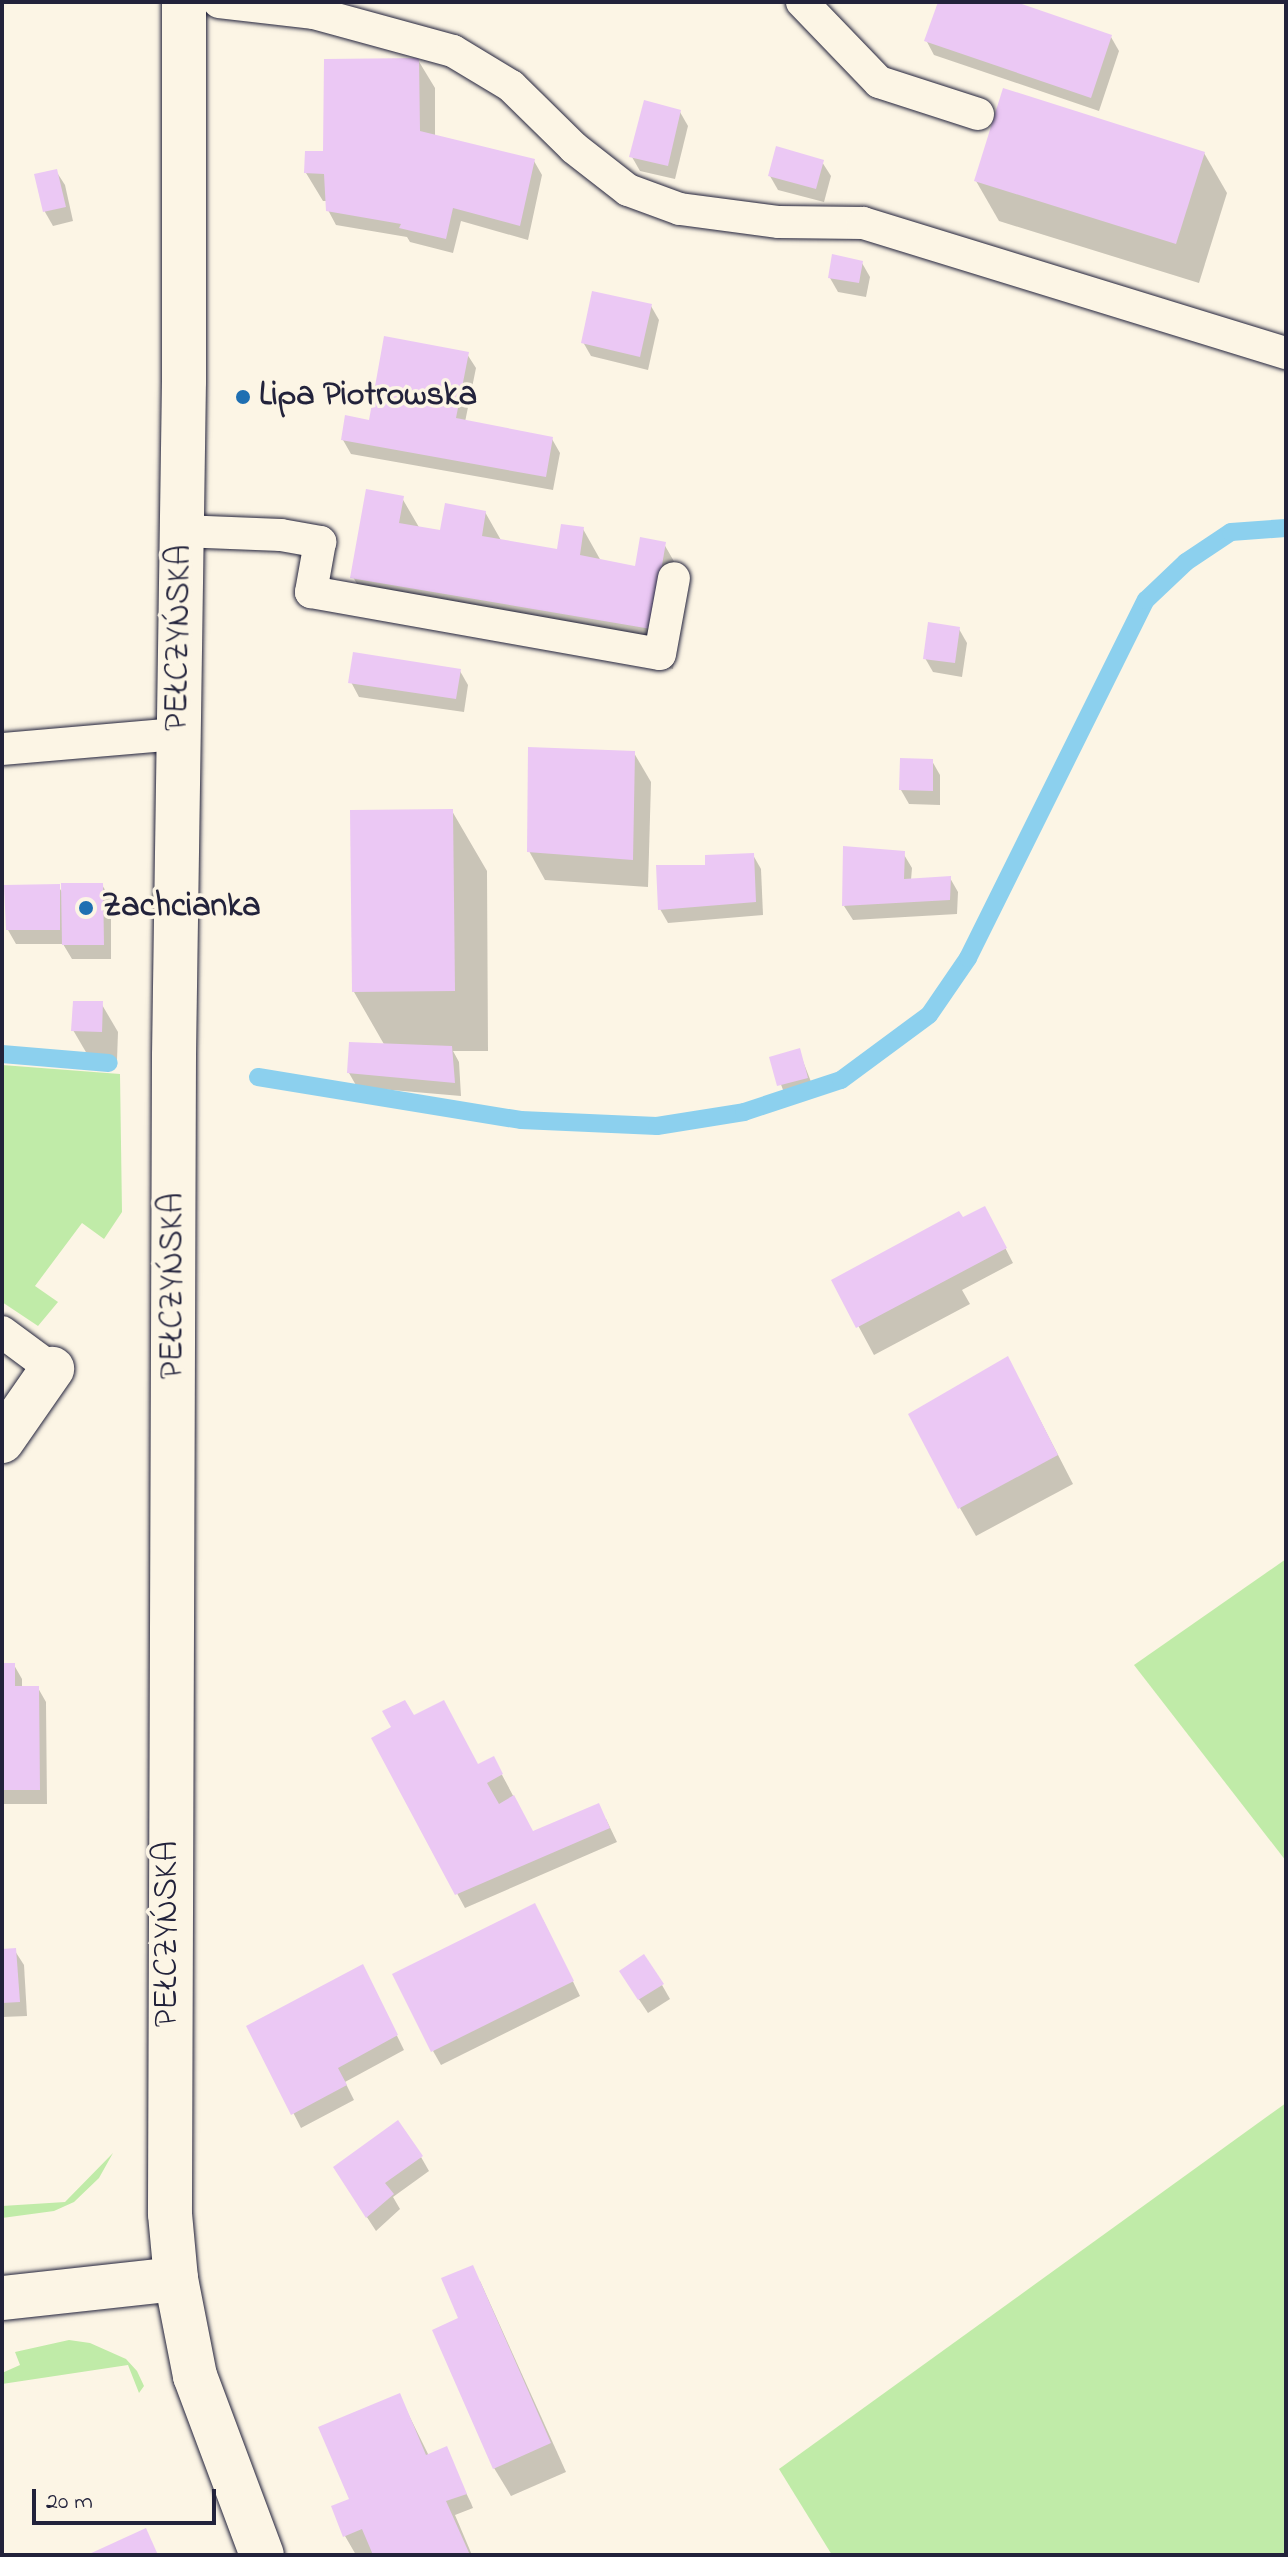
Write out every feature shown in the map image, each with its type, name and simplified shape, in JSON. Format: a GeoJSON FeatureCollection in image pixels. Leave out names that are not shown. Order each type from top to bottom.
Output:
{"type":"FeatureCollection","features":[{"type":"Feature","properties":{"kind":"main road","name":"PEŁCZYŃSKA"},"geometry":{"type":"LineString","coordinates":[[184,2],[168,2089],[170,2214],[176,2279],[195,2376],[262,2555]]}},
{"type":"Feature","properties":{"kind":"main road"},"geometry":{"type":"LineString","coordinates":[[2,1441],[52,1369]]}},
{"type":"Feature","properties":{"kind":"main road"},"geometry":{"type":"LineString","coordinates":[[2,2298],[176,2279]]}},
{"type":"Feature","properties":{"kind":"lane"},"geometry":{"type":"LineString","coordinates":[[219,2],[314,13],[453,51],[511,86],[574,148],[628,190],[680,209],[779,222],[863,223],[1286,353]]}},
{"type":"Feature","properties":{"kind":"lane"},"geometry":{"type":"LineString","coordinates":[[802,2],[879,82],[978,114]]}},
{"type":"Feature","properties":{"kind":"lane"},"geometry":{"type":"LineString","coordinates":[[181,531],[281,535],[320,542],[311,592],[660,654],[674,578]]}},
{"type":"Feature","properties":{"kind":"lane"},"geometry":{"type":"LineString","coordinates":[[2,749],[178,734]]}},
{"type":"Feature","properties":{"kind":"lane"},"geometry":{"type":"LineString","coordinates":[[2,1332],[52,1369]]}},
{"type":"Feature","properties":{"kind":"green space"},"geometry":{"type":"Polygon","coordinates":[[[2,1065],[120,1074],[122,1212],[104,1239],[82,1223],[35,1286],[58,1302],[38,1326],[2,1302],[2,1065]]]}},
{"type":"Feature","properties":{"kind":"green space"},"geometry":{"type":"Polygon","coordinates":[[[1286,1559],[1286,1861],[1134,1665],[1286,1559]]]}},
{"type":"Feature","properties":{"kind":"green space"},"geometry":{"type":"Polygon","coordinates":[[[1286,2103],[1286,2555],[832,2555],[779,2469],[1286,2103]]]}},
{"type":"Feature","properties":{"kind":"green space"},"geometry":{"type":"Polygon","coordinates":[[[113,2153],[99,2178],[74,2202],[54,2211],[2,2218],[2,2206],[65,2202],[113,2153]]]}},
{"type":"Feature","properties":{"kind":"green space"},"geometry":{"type":"Polygon","coordinates":[[[69,2340],[90,2343],[126,2359],[137,2371],[144,2386],[139,2393],[128,2365],[2,2384],[2,2373],[20,2365],[15,2352],[69,2340]]]}},
{"type":"Feature","properties":{"kind":"building"},"geometry":{"type":"Polygon","coordinates":[[[938,2],[1016,2],[1112,35],[1091,98],[924,41],[938,2]]]}},
{"type":"Feature","properties":{"kind":"building"},"geometry":{"type":"Polygon","coordinates":[[[419,58],[420,131],[535,159],[520,226],[453,208],[446,239],[399,228],[401,224],[326,211],[324,174],[304,173],[305,151],[323,151],[324,59],[419,58]]]}},
{"type":"Feature","properties":{"kind":"building"},"geometry":{"type":"Polygon","coordinates":[[[1003,88],[1205,152],[1176,244],[974,181],[1003,88]]]}},
{"type":"Feature","properties":{"kind":"building"},"geometry":{"type":"Polygon","coordinates":[[[644,100],[681,110],[668,166],[629,157],[644,100]]]}},
{"type":"Feature","properties":{"kind":"building"},"geometry":{"type":"Polygon","coordinates":[[[776,146],[824,160],[816,189],[768,176],[776,146]]]}},
{"type":"Feature","properties":{"kind":"building"},"geometry":{"type":"Polygon","coordinates":[[[57,169],[66,207],[43,212],[34,174],[57,169]]]}},
{"type":"Feature","properties":{"kind":"building"},"geometry":{"type":"Polygon","coordinates":[[[832,254],[863,261],[859,283],[828,278],[832,254]]]}},
{"type":"Feature","properties":{"kind":"building"},"geometry":{"type":"Polygon","coordinates":[[[592,291],[652,304],[640,357],[581,343],[592,291]]]}},
{"type":"Feature","properties":{"kind":"building"},"geometry":{"type":"Polygon","coordinates":[[[384,336],[469,352],[456,418],[553,437],[546,477],[341,440],[345,415],[369,420],[384,336]]]}},
{"type":"Feature","properties":{"kind":"building"},"geometry":{"type":"Polygon","coordinates":[[[366,489],[404,496],[399,523],[440,530],[445,503],[486,511],[482,536],[557,549],[561,524],[584,527],[580,555],[635,566],[640,537],[666,542],[651,629],[350,578],[366,489]]]}},
{"type":"Feature","properties":{"kind":"building"},"geometry":{"type":"Polygon","coordinates":[[[928,622],[960,627],[955,663],[923,659],[928,622]]]}},
{"type":"Feature","properties":{"kind":"building"},"geometry":{"type":"Polygon","coordinates":[[[353,652],[461,669],[456,699],[348,683],[353,652]]]}},
{"type":"Feature","properties":{"kind":"building"},"geometry":{"type":"Polygon","coordinates":[[[528,747],[635,751],[633,860],[527,852],[528,747]]]}},
{"type":"Feature","properties":{"kind":"building"},"geometry":{"type":"Polygon","coordinates":[[[900,758],[933,759],[933,791],[899,790],[900,758]]]}},
{"type":"Feature","properties":{"kind":"building"},"geometry":{"type":"Polygon","coordinates":[[[453,809],[455,991],[352,992],[350,810],[453,809]]]}},
{"type":"Feature","properties":{"kind":"building"},"geometry":{"type":"Polygon","coordinates":[[[843,846],[905,851],[904,879],[951,876],[950,900],[842,906],[843,846]]]}},
{"type":"Feature","properties":{"kind":"building"},"geometry":{"type":"Polygon","coordinates":[[[754,853],[756,902],[658,910],[656,865],[705,865],[705,855],[754,853]]]}},
{"type":"Feature","properties":{"kind":"building"},"geometry":{"type":"Polygon","coordinates":[[[61,883],[103,883],[104,945],[62,945],[61,883]]]}},
{"type":"Feature","properties":{"kind":"building"},"geometry":{"type":"Polygon","coordinates":[[[60,884],[60,930],[6,930],[4,885],[60,884]]]}},
{"type":"Feature","properties":{"kind":"building"},"geometry":{"type":"Polygon","coordinates":[[[73,1001],[103,1001],[102,1032],[71,1031],[73,1001]]]}},
{"type":"Feature","properties":{"kind":"building"},"geometry":{"type":"Polygon","coordinates":[[[349,1042],[452,1046],[455,1083],[347,1073],[349,1042]]]}},
{"type":"Feature","properties":{"kind":"building"},"geometry":{"type":"Polygon","coordinates":[[[800,1048],[808,1078],[777,1086],[769,1057],[800,1048]]]}},
{"type":"Feature","properties":{"kind":"building"},"geometry":{"type":"Polygon","coordinates":[[[985,1206],[1007,1248],[856,1328],[831,1280],[959,1211],[963,1217],[985,1206]]]}},
{"type":"Feature","properties":{"kind":"building"},"geometry":{"type":"Polygon","coordinates":[[[1008,1356],[1058,1455],[958,1509],[908,1414],[1008,1356]]]}},
{"type":"Feature","properties":{"kind":"building"},"geometry":{"type":"Polygon","coordinates":[[[2,1663],[15,1663],[15,1686],[39,1686],[40,1790],[2,1790],[2,1663]]]}},
{"type":"Feature","properties":{"kind":"building"},"geometry":{"type":"Polygon","coordinates":[[[405,1700],[414,1715],[444,1700],[478,1764],[494,1756],[503,1774],[487,1783],[499,1804],[514,1795],[533,1831],[599,1803],[610,1828],[455,1895],[371,1738],[391,1727],[382,1711],[405,1700]]]}},
{"type":"Feature","properties":{"kind":"building"},"geometry":{"type":"Polygon","coordinates":[[[535,1903],[574,1981],[431,2052],[392,1974],[535,1903]]]}},
{"type":"Feature","properties":{"kind":"building"},"geometry":{"type":"Polygon","coordinates":[[[16,1948],[20,2002],[2,2003],[2,1949],[16,1948]]]}},
{"type":"Feature","properties":{"kind":"building"},"geometry":{"type":"Polygon","coordinates":[[[644,1954],[664,1984],[638,2000],[619,1971],[644,1954]]]}},
{"type":"Feature","properties":{"kind":"building"},"geometry":{"type":"Polygon","coordinates":[[[363,1964],[398,2035],[338,2068],[347,2085],[291,2115],[246,2026],[363,1964]]]}},
{"type":"Feature","properties":{"kind":"building"},"geometry":{"type":"Polygon","coordinates":[[[398,2120],[423,2156],[385,2183],[394,2194],[366,2218],[333,2167],[398,2120]]]}},
{"type":"Feature","properties":{"kind":"building"},"geometry":{"type":"Polygon","coordinates":[[[473,2265],[551,2443],[493,2469],[432,2330],[458,2318],[441,2278],[473,2265]]]}},
{"type":"Feature","properties":{"kind":"building"},"geometry":{"type":"Polygon","coordinates":[[[400,2393],[426,2455],[447,2446],[467,2494],[446,2501],[470,2555],[373,2555],[362,2529],[343,2537],[331,2506],[349,2499],[318,2427],[400,2393]]]}},
{"type":"Feature","properties":{"kind":"building"},"geometry":{"type":"Polygon","coordinates":[[[146,2528],[158,2555],[87,2555],[146,2528]]]}},
{"type":"Feature","properties":{"kind":"waterway"},"geometry":{"type":"LineString","coordinates":[[258,1077],[521,1120],[657,1126],[744,1112],[841,1080],[929,1015],[968,958],[1146,600],[1186,562],[1231,532],[1286,528]]}},
{"type":"Feature","properties":{"kind":"waterway"},"geometry":{"type":"LineString","coordinates":[[2,1054],[109,1063]]}},
{"type":"Feature","properties":{"kind":"place","name":"Lipa Piotrowska"},"geometry":{"type":"Point","coordinates":[243,397]}},
{"type":"Feature","properties":{"kind":"place","name":"Zachcianka"},"geometry":{"type":"Point","coordinates":[86,908]}}]}
